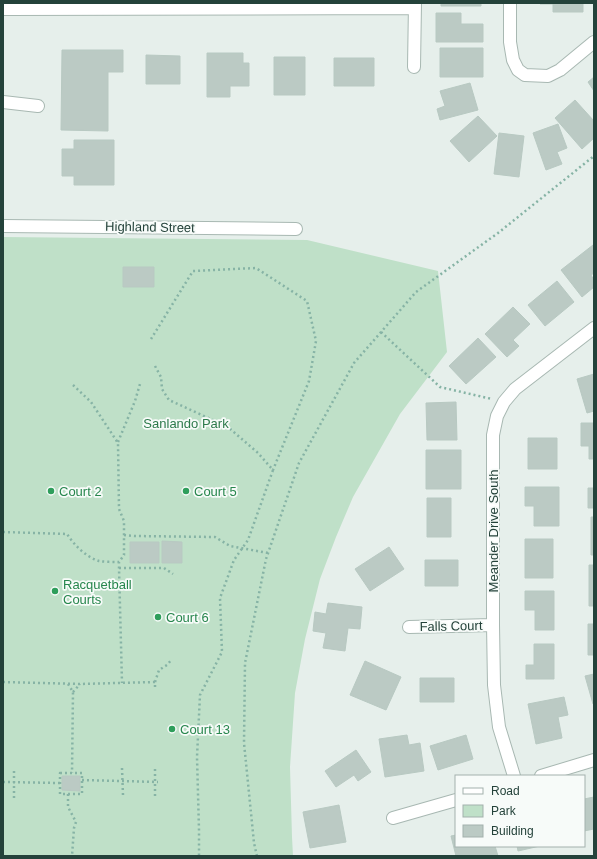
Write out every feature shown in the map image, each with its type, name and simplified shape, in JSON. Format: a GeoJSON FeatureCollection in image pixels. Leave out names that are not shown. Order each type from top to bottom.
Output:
{"type":"FeatureCollection","features":[{"type":"Feature","properties":{"kind":"street"},"geometry":{"type":"LineString","coordinates":[[510,3],[510,42],[513,60],[518,70],[525,75],[548,76],[560,70],[594,42]]}},
{"type":"Feature","properties":{"kind":"street"},"geometry":{"type":"LineString","coordinates":[[3,9],[415,6],[414,67]]}},
{"type":"Feature","properties":{"kind":"street"},"geometry":{"type":"LineString","coordinates":[[3,102],[38,106]]}},
{"type":"Feature","properties":{"kind":"street","name":"Highland Street"},"geometry":{"type":"LineString","coordinates":[[3,226],[296,229]]}},
{"type":"Feature","properties":{"kind":"street","name":"Meander Drive South"},"geometry":{"type":"LineString","coordinates":[[514,775],[499,727],[494,685],[493,435],[497,416],[504,402],[515,389],[594,328]]}},
{"type":"Feature","properties":{"kind":"street","name":"Falls Court"},"geometry":{"type":"LineString","coordinates":[[409,627],[493,625]]}},
{"type":"Feature","properties":{"kind":"street"},"geometry":{"type":"LineString","coordinates":[[544,775],[594,760]]}},
{"type":"Feature","properties":{"kind":"street"},"geometry":{"type":"LineString","coordinates":[[392,818],[455,800]]}},
{"type":"Feature","properties":{"kind":"path"},"geometry":{"type":"LineString","coordinates":[[257,856],[254,843],[244,743],[245,663],[266,559],[299,464],[354,363],[416,292],[498,234],[594,156]]}},
{"type":"Feature","properties":{"kind":"path"},"geometry":{"type":"LineString","coordinates":[[151,338],[193,271],[256,268],[307,301],[316,341],[309,381],[273,470],[248,540],[234,560],[220,598],[222,652],[200,695],[197,757],[199,830],[198,856]]}},
{"type":"Feature","properties":{"kind":"path"},"geometry":{"type":"LineString","coordinates":[[381,332],[440,387],[504,402]]}},
{"type":"Feature","properties":{"kind":"path"},"geometry":{"type":"LineString","coordinates":[[155,366],[161,377],[162,389],[169,400],[228,427],[258,453],[273,470]]}},
{"type":"Feature","properties":{"kind":"path"},"geometry":{"type":"LineString","coordinates":[[122,683],[119,562],[124,555],[124,521],[119,509],[118,443],[135,402],[140,384]]}},
{"type":"Feature","properties":{"kind":"path"},"geometry":{"type":"LineString","coordinates":[[74,385],[91,402],[118,443]]}},
{"type":"Feature","properties":{"kind":"path"},"geometry":{"type":"LineString","coordinates":[[3,532],[67,534],[72,541],[88,556],[100,561],[119,562]]}},
{"type":"Feature","properties":{"kind":"path"},"geometry":{"type":"LineString","coordinates":[[124,535],[214,537],[230,546],[268,553]]}},
{"type":"Feature","properties":{"kind":"path"},"geometry":{"type":"LineString","coordinates":[[119,568],[164,568],[173,574]]}},
{"type":"Feature","properties":{"kind":"path"},"geometry":{"type":"LineString","coordinates":[[155,687],[159,670],[167,665],[172,659]]}},
{"type":"Feature","properties":{"kind":"path"},"geometry":{"type":"LineString","coordinates":[[3,682],[80,684],[155,682]]}},
{"type":"Feature","properties":{"kind":"path"},"geometry":{"type":"LineString","coordinates":[[17,683],[17,688]]}},
{"type":"Feature","properties":{"kind":"path"},"geometry":{"type":"LineString","coordinates":[[68,684],[73,692],[72,773]]}},
{"type":"Feature","properties":{"kind":"path"},"geometry":{"type":"LineString","coordinates":[[73,692],[80,684]]}},
{"type":"Feature","properties":{"kind":"path"},"geometry":{"type":"LineString","coordinates":[[122,768],[123,795]]}},
{"type":"Feature","properties":{"kind":"path"},"geometry":{"type":"LineString","coordinates":[[155,768],[155,796]]}},
{"type":"Feature","properties":{"kind":"path"},"geometry":{"type":"LineString","coordinates":[[14,769],[14,798]]}},
{"type":"Feature","properties":{"kind":"path"},"geometry":{"type":"LineString","coordinates":[[60,773],[82,773],[82,780],[82,794],[60,794],[60,773]]}},
{"type":"Feature","properties":{"kind":"path"},"geometry":{"type":"LineString","coordinates":[[82,780],[156,782]]}},
{"type":"Feature","properties":{"kind":"path"},"geometry":{"type":"LineString","coordinates":[[3,782],[60,783]]}},
{"type":"Feature","properties":{"kind":"path"},"geometry":{"type":"LineString","coordinates":[[68,794],[68,807],[76,822],[74,828],[72,856]]}},
{"type":"Feature","properties":{"kind":"green space","name":"Sanlando Park"},"geometry":{"type":"Polygon","coordinates":[[[3,237],[307,240],[438,271],[447,352],[400,414],[353,497],[320,579],[305,639],[295,693],[290,767],[293,856],[3,856],[3,237]]]}},
{"type":"Feature","properties":{"kind":"building"},"geometry":{"type":"Polygon","coordinates":[[[441,3],[481,3],[481,6],[441,6],[441,3]]]}},
{"type":"Feature","properties":{"kind":"building"},"geometry":{"type":"Polygon","coordinates":[[[540,3],[583,3],[583,12],[553,12],[553,4],[540,3]]]}},
{"type":"Feature","properties":{"kind":"building"},"geometry":{"type":"Polygon","coordinates":[[[436,13],[461,13],[461,24],[483,24],[483,42],[436,42],[436,13]]]}},
{"type":"Feature","properties":{"kind":"building"},"geometry":{"type":"Polygon","coordinates":[[[440,48],[483,48],[483,77],[440,77],[440,48]]]}},
{"type":"Feature","properties":{"kind":"building"},"geometry":{"type":"Polygon","coordinates":[[[62,50],[123,50],[123,72],[108,72],[108,131],[61,130],[62,50]]]}},
{"type":"Feature","properties":{"kind":"building"},"geometry":{"type":"Polygon","coordinates":[[[207,53],[243,53],[243,63],[249,63],[249,86],[230,86],[230,97],[207,97],[207,53]]]}},
{"type":"Feature","properties":{"kind":"building"},"geometry":{"type":"Polygon","coordinates":[[[146,55],[180,56],[180,84],[146,84],[146,55]]]}},
{"type":"Feature","properties":{"kind":"building"},"geometry":{"type":"Polygon","coordinates":[[[274,57],[305,57],[305,95],[274,95],[274,57]]]}},
{"type":"Feature","properties":{"kind":"building"},"geometry":{"type":"Polygon","coordinates":[[[334,58],[374,58],[374,86],[334,86],[334,58]]]}},
{"type":"Feature","properties":{"kind":"building"},"geometry":{"type":"Polygon","coordinates":[[[594,77],[594,91],[588,82],[594,77]]]}},
{"type":"Feature","properties":{"kind":"building"},"geometry":{"type":"Polygon","coordinates":[[[470,83],[478,110],[440,120],[437,109],[445,106],[440,91],[470,83]]]}},
{"type":"Feature","properties":{"kind":"building"},"geometry":{"type":"Polygon","coordinates":[[[575,100],[594,121],[594,138],[582,149],[555,118],[575,100]]]}},
{"type":"Feature","properties":{"kind":"building"},"geometry":{"type":"Polygon","coordinates":[[[478,116],[497,136],[469,162],[450,141],[478,116]]]}},
{"type":"Feature","properties":{"kind":"building"},"geometry":{"type":"Polygon","coordinates":[[[558,124],[567,148],[557,152],[562,164],[546,170],[533,133],[558,124]]]}},
{"type":"Feature","properties":{"kind":"building"},"geometry":{"type":"Polygon","coordinates":[[[499,133],[524,136],[519,177],[494,174],[499,133]]]}},
{"type":"Feature","properties":{"kind":"building"},"geometry":{"type":"Polygon","coordinates":[[[74,140],[114,140],[114,185],[74,185],[74,176],[62,176],[62,149],[74,149],[74,140]]]}},
{"type":"Feature","properties":{"kind":"building"},"geometry":{"type":"Polygon","coordinates":[[[593,245],[594,273],[591,275],[594,280],[594,287],[582,297],[561,270],[593,245]]]}},
{"type":"Feature","properties":{"kind":"building"},"geometry":{"type":"Polygon","coordinates":[[[123,267],[154,267],[154,287],[123,287],[123,267]]]}},
{"type":"Feature","properties":{"kind":"building"},"geometry":{"type":"Polygon","coordinates":[[[557,281],[574,302],[545,326],[528,305],[557,281]]]}},
{"type":"Feature","properties":{"kind":"building"},"geometry":{"type":"Polygon","coordinates":[[[513,307],[530,324],[513,340],[519,346],[507,357],[485,334],[513,307]]]}},
{"type":"Feature","properties":{"kind":"building"},"geometry":{"type":"Polygon","coordinates":[[[478,338],[496,357],[466,384],[449,366],[478,338]]]}},
{"type":"Feature","properties":{"kind":"building"},"geometry":{"type":"Polygon","coordinates":[[[594,374],[594,411],[587,413],[577,379],[594,374]]]}},
{"type":"Feature","properties":{"kind":"building"},"geometry":{"type":"Polygon","coordinates":[[[456,402],[457,440],[427,440],[426,403],[456,402]]]}},
{"type":"Feature","properties":{"kind":"building"},"geometry":{"type":"Polygon","coordinates":[[[581,423],[594,423],[594,459],[589,459],[589,446],[581,446],[581,423]]]}},
{"type":"Feature","properties":{"kind":"building"},"geometry":{"type":"Polygon","coordinates":[[[528,438],[557,438],[557,469],[528,469],[528,438]]]}},
{"type":"Feature","properties":{"kind":"building"},"geometry":{"type":"Polygon","coordinates":[[[426,450],[461,450],[461,489],[426,489],[426,450]]]}},
{"type":"Feature","properties":{"kind":"building"},"geometry":{"type":"Polygon","coordinates":[[[525,487],[559,487],[559,526],[534,526],[534,506],[525,506],[525,487]]]}},
{"type":"Feature","properties":{"kind":"building"},"geometry":{"type":"Polygon","coordinates":[[[588,488],[594,488],[594,508],[588,508],[588,488]]]}},
{"type":"Feature","properties":{"kind":"building"},"geometry":{"type":"Polygon","coordinates":[[[427,498],[451,498],[451,537],[427,537],[427,498]]]}},
{"type":"Feature","properties":{"kind":"building"},"geometry":{"type":"Polygon","coordinates":[[[591,517],[594,517],[594,555],[591,555],[591,517]]]}},
{"type":"Feature","properties":{"kind":"building"},"geometry":{"type":"Polygon","coordinates":[[[525,539],[553,539],[553,578],[525,578],[525,539]]]}},
{"type":"Feature","properties":{"kind":"building"},"geometry":{"type":"Polygon","coordinates":[[[162,541],[182,542],[182,563],[162,563],[162,541]]]}},
{"type":"Feature","properties":{"kind":"building"},"geometry":{"type":"Polygon","coordinates":[[[130,542],[159,542],[159,563],[130,563],[130,542]]]}},
{"type":"Feature","properties":{"kind":"building"},"geometry":{"type":"Polygon","coordinates":[[[389,547],[404,569],[370,591],[355,569],[389,547]]]}},
{"type":"Feature","properties":{"kind":"building"},"geometry":{"type":"Polygon","coordinates":[[[425,560],[458,560],[458,586],[425,586],[425,560]]]}},
{"type":"Feature","properties":{"kind":"building"},"geometry":{"type":"Polygon","coordinates":[[[589,565],[594,565],[594,606],[589,606],[589,565]]]}},
{"type":"Feature","properties":{"kind":"building"},"geometry":{"type":"Polygon","coordinates":[[[525,591],[554,591],[554,630],[535,630],[535,610],[525,610],[525,591]]]}},
{"type":"Feature","properties":{"kind":"building"},"geometry":{"type":"Polygon","coordinates":[[[328,603],[362,607],[360,629],[348,628],[345,651],[323,648],[326,633],[313,631],[315,612],[326,614],[328,603]]]}},
{"type":"Feature","properties":{"kind":"building"},"geometry":{"type":"Polygon","coordinates":[[[588,624],[594,624],[594,655],[588,655],[588,624]]]}},
{"type":"Feature","properties":{"kind":"building"},"geometry":{"type":"Polygon","coordinates":[[[534,644],[554,644],[554,679],[526,679],[526,665],[534,665],[534,644]]]}},
{"type":"Feature","properties":{"kind":"building"},"geometry":{"type":"Polygon","coordinates":[[[365,661],[401,677],[386,710],[350,695],[365,661]]]}},
{"type":"Feature","properties":{"kind":"building"},"geometry":{"type":"Polygon","coordinates":[[[594,674],[594,704],[593,704],[585,676],[594,674]]]}},
{"type":"Feature","properties":{"kind":"building"},"geometry":{"type":"Polygon","coordinates":[[[420,678],[454,678],[454,702],[420,702],[420,678]]]}},
{"type":"Feature","properties":{"kind":"building"},"geometry":{"type":"Polygon","coordinates":[[[564,697],[568,715],[558,717],[562,738],[536,744],[528,704],[564,697]]]}},
{"type":"Feature","properties":{"kind":"building"},"geometry":{"type":"Polygon","coordinates":[[[407,735],[409,745],[420,743],[424,771],[385,777],[379,739],[407,735]]]}},
{"type":"Feature","properties":{"kind":"building"},"geometry":{"type":"Polygon","coordinates":[[[466,735],[473,759],[438,770],[430,746],[466,735]]]}},
{"type":"Feature","properties":{"kind":"building"},"geometry":{"type":"Polygon","coordinates":[[[356,750],[371,772],[358,781],[354,775],[336,787],[325,771],[356,750]]]}},
{"type":"Feature","properties":{"kind":"building"},"geometry":{"type":"Polygon","coordinates":[[[62,776],[80,776],[80,791],[62,790],[62,776]]]}},
{"type":"Feature","properties":{"kind":"building"},"geometry":{"type":"Polygon","coordinates":[[[594,797],[594,829],[585,831],[585,799],[594,797]]]}},
{"type":"Feature","properties":{"kind":"building"},"geometry":{"type":"Polygon","coordinates":[[[339,805],[346,842],[310,848],[303,812],[339,805]]]}},
{"type":"Feature","properties":{"kind":"building"},"geometry":{"type":"Polygon","coordinates":[[[455,835],[455,847],[495,847],[498,856],[456,856],[451,836],[455,835]]]}},
{"type":"Feature","properties":{"kind":"building"},"geometry":{"type":"Polygon","coordinates":[[[517,847],[536,847],[518,851],[517,847]]]}},
{"type":"Feature","properties":{"kind":"place","name":"Court 2"},"geometry":{"type":"Point","coordinates":[51,491]}},
{"type":"Feature","properties":{"kind":"place","name":"Court 5"},"geometry":{"type":"Point","coordinates":[186,491]}},
{"type":"Feature","properties":{"kind":"place","name":"Racquetball Courts"},"geometry":{"type":"Point","coordinates":[55,591]}},
{"type":"Feature","properties":{"kind":"place","name":"Court 6"},"geometry":{"type":"Point","coordinates":[158,617]}},
{"type":"Feature","properties":{"kind":"place","name":"Court 13"},"geometry":{"type":"Point","coordinates":[172,729]}}]}
